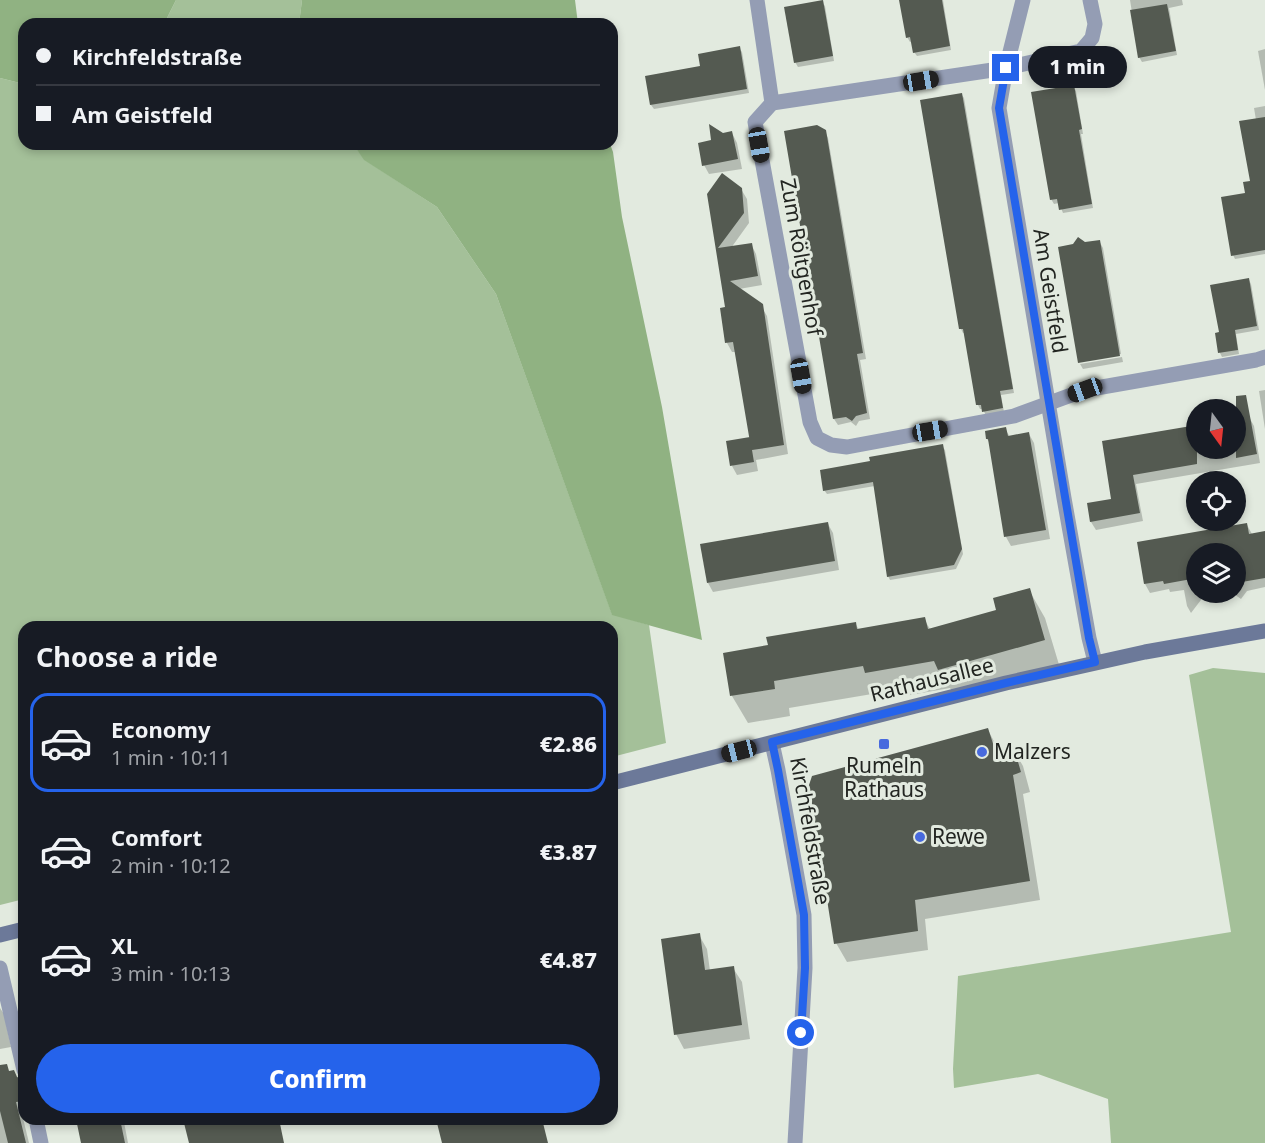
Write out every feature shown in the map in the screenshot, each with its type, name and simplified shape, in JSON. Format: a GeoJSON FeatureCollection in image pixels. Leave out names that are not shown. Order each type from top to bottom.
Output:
{"type":"FeatureCollection","features":[{"type":"Feature","properties":{"kind":"main road","name":"Rathausallee"},"geometry":{"type":"LineString","coordinates":[[618,781],[1095,662],[1177,645],[1265,631]]}},
{"type":"Feature","properties":{"kind":"main road"},"geometry":{"type":"LineString","coordinates":[[0,935],[18,930]]}},
{"type":"Feature","properties":{"kind":"street"},"geometry":{"type":"LineString","coordinates":[[757,0],[772,104],[1006,68],[1081,51],[1092,38],[1095,24],[1090,0]]}},
{"type":"Feature","properties":{"kind":"street","name":"Am Geistfeld"},"geometry":{"type":"LineString","coordinates":[[1023,0],[1006,68],[999,108],[1048,404],[1095,662]]}},
{"type":"Feature","properties":{"kind":"street","name":"Zum Röltgenhof"},"geometry":{"type":"LineString","coordinates":[[772,104],[755,122],[810,422],[817,438],[831,445],[847,447],[1014,416],[1048,404]]}},
{"type":"Feature","properties":{"kind":"street"},"geometry":{"type":"LineString","coordinates":[[1048,404],[1085,390],[1265,357]]}},
{"type":"Feature","properties":{"kind":"street","name":"Kirchfeldstraße"},"geometry":{"type":"LineString","coordinates":[[772,742],[804,915],[805,968],[795,1143]]}},
{"type":"Feature","properties":{"kind":"street"},"geometry":{"type":"LineString","coordinates":[[0,968],[18,1044]]}},
{"type":"Feature","properties":{"kind":"street"},"geometry":{"type":"LineString","coordinates":[[37,1125],[41,1143]]}},
{"type":"Feature","properties":{"kind":"green space"},"geometry":{"type":"Polygon","coordinates":[[[0,0],[176,0],[167,18],[18,18],[18,82],[0,78],[0,0]]]}},
{"type":"Feature","properties":{"kind":"green space"},"geometry":{"type":"Polygon","coordinates":[[[176,0],[302,0],[300,18],[167,18],[176,0]]]}},
{"type":"Feature","properties":{"kind":"green space"},"geometry":{"type":"Polygon","coordinates":[[[302,0],[575,0],[577,18],[300,18],[302,0]]]}},
{"type":"Feature","properties":{"kind":"green space"},"geometry":{"type":"Polygon","coordinates":[[[0,78],[18,82],[18,150],[358,150],[365,160],[437,207],[496,294],[612,614],[649,625],[666,743],[618,755],[618,621],[18,621],[18,900],[0,905],[0,78]]]}},
{"type":"Feature","properties":{"kind":"green space"},"geometry":{"type":"Polygon","coordinates":[[[357,150],[612,150],[622,217],[662,407],[702,640],[612,615],[496,294],[437,207],[364,160],[357,150]]]}},
{"type":"Feature","properties":{"kind":"green space"},"geometry":{"type":"Polygon","coordinates":[[[1213,668],[1265,673],[1265,1143],[1111,1143],[1108,1099],[1038,1074],[954,1088],[958,976],[1231,932],[1189,675],[1213,668]]]}},
{"type":"Feature","properties":{"kind":"building"},"geometry":{"type":"Polygon","coordinates":[[[823,0],[833,56],[794,63],[784,7],[823,0]]]}},
{"type":"Feature","properties":{"kind":"building"},"geometry":{"type":"Polygon","coordinates":[[[899,0],[942,0],[950,46],[913,53],[910,37],[906,38],[899,0]]]}},
{"type":"Feature","properties":{"kind":"building"},"geometry":{"type":"Polygon","coordinates":[[[1167,4],[1176,51],[1138,58],[1130,10],[1167,4]]]}},
{"type":"Feature","properties":{"kind":"building"},"geometry":{"type":"Polygon","coordinates":[[[740,46],[747,89],[650,105],[645,76],[700,66],[698,54],[740,46]]]}},
{"type":"Feature","properties":{"kind":"building"},"geometry":{"type":"Polygon","coordinates":[[[1074,85],[1092,204],[1059,210],[1057,199],[1050,200],[1031,92],[1074,85]]]}},
{"type":"Feature","properties":{"kind":"building"},"geometry":{"type":"Polygon","coordinates":[[[962,93],[1013,389],[1000,391],[1003,408],[982,412],[981,405],[976,405],[963,329],[959,329],[920,100],[962,93]]]}},
{"type":"Feature","properties":{"kind":"building"},"geometry":{"type":"Polygon","coordinates":[[[1265,117],[1265,250],[1231,256],[1221,197],[1245,193],[1243,182],[1250,181],[1239,121],[1265,117]]]}},
{"type":"Feature","properties":{"kind":"building"},"geometry":{"type":"Polygon","coordinates":[[[709,124],[723,133],[732,131],[738,159],[702,166],[698,143],[711,140],[709,124]]]}},
{"type":"Feature","properties":{"kind":"building"},"geometry":{"type":"Polygon","coordinates":[[[817,125],[826,130],[863,353],[857,354],[867,413],[856,416],[852,421],[846,417],[833,419],[784,131],[817,125]]]}},
{"type":"Feature","properties":{"kind":"building"},"geometry":{"type":"Polygon","coordinates":[[[722,173],[742,188],[744,213],[718,248],[752,243],[758,276],[730,281],[763,304],[784,445],[752,450],[754,462],[730,466],[726,441],[749,437],[733,342],[725,343],[720,308],[725,307],[707,194],[722,173]]]}},
{"type":"Feature","properties":{"kind":"building"},"geometry":{"type":"Polygon","coordinates":[[[1078,237],[1085,242],[1100,240],[1120,356],[1078,363],[1058,247],[1073,244],[1078,237]]]}},
{"type":"Feature","properties":{"kind":"building"},"geometry":{"type":"Polygon","coordinates":[[[1249,278],[1257,326],[1235,330],[1238,350],[1218,353],[1215,333],[1219,332],[1210,285],[1249,278]]]}},
{"type":"Feature","properties":{"kind":"building"},"geometry":{"type":"Polygon","coordinates":[[[1246,395],[1257,454],[1246,456],[1246,399],[1236,399],[1236,396],[1246,395]]]}},
{"type":"Feature","properties":{"kind":"building"},"geometry":{"type":"Polygon","coordinates":[[[1006,427],[1008,436],[1029,432],[1046,530],[1004,537],[985,431],[1006,427]]]}},
{"type":"Feature","properties":{"kind":"building"},"geometry":{"type":"Polygon","coordinates":[[[1186,427],[1186,459],[1197,459],[1197,464],[1133,475],[1140,513],[1090,522],[1087,503],[1111,499],[1102,441],[1186,427]]]}},
{"type":"Feature","properties":{"kind":"building"},"geometry":{"type":"Polygon","coordinates":[[[943,444],[962,549],[954,565],[887,577],[873,482],[823,491],[820,470],[870,461],[869,457],[943,444]]]}},
{"type":"Feature","properties":{"kind":"building"},"geometry":{"type":"Polygon","coordinates":[[[828,522],[835,561],[707,583],[700,544],[828,522]]]}},
{"type":"Feature","properties":{"kind":"building"},"geometry":{"type":"Polygon","coordinates":[[[1246,523],[1249,534],[1265,531],[1265,578],[1246,581],[1246,543],[1186,543],[1186,580],[1164,584],[1163,581],[1144,584],[1137,542],[1201,531],[1246,531],[1246,523]]]}},
{"type":"Feature","properties":{"kind":"building"},"geometry":{"type":"Polygon","coordinates":[[[1030,588],[1045,640],[938,670],[934,661],[865,673],[863,666],[774,681],[775,689],[730,696],[723,653],[768,645],[766,637],[856,622],[857,629],[925,617],[928,629],[996,610],[993,598],[1030,588]]]}},
{"type":"Feature","properties":{"kind":"building","name":"Rewe"},"geometry":{"type":"Polygon","coordinates":[[[988,728],[995,750],[1013,745],[1021,772],[1013,775],[1030,881],[915,900],[918,931],[834,944],[809,785],[812,776],[988,728]]]}},
{"type":"Feature","properties":{"kind":"building"},"geometry":{"type":"Polygon","coordinates":[[[700,933],[705,970],[734,966],[742,1025],[674,1035],[661,939],[700,933]]]}},
{"type":"Feature","properties":{"kind":"building"},"geometry":{"type":"Polygon","coordinates":[[[7,1064],[9,1071],[14,1070],[18,1077],[18,1102],[16,1102],[18,1125],[22,1125],[26,1143],[8,1143],[0,1111],[0,1065],[7,1064]]]}},
{"type":"Feature","properties":{"kind":"building"},"geometry":{"type":"Polygon","coordinates":[[[77,1125],[121,1125],[125,1143],[81,1143],[77,1125]]]}},
{"type":"Feature","properties":{"kind":"building"},"geometry":{"type":"Polygon","coordinates":[[[184,1125],[280,1125],[284,1143],[189,1143],[184,1125]]]}},
{"type":"Feature","properties":{"kind":"building"},"geometry":{"type":"Polygon","coordinates":[[[438,1125],[544,1125],[548,1143],[442,1143],[438,1125]]]}},
{"type":"Feature","properties":{"kind":"place","name":"Rumeln Rathaus"},"geometry":{"type":"Point","coordinates":[884,744]}},
{"type":"Feature","properties":{"kind":"place","name":"Malzers"},"geometry":{"type":"Point","coordinates":[982,752]}},
{"type":"Feature","properties":{"kind":"place","name":"Rewe"},"geometry":{"type":"Point","coordinates":[920,837]}},
{"type":"Feature","properties":{"kind":"route"},"geometry":{"type":"LineString","coordinates":[[801,1033],[805,968],[804,915],[772,742],[1095,662],[1052,427],[999,108],[1006,68]]}}]}
